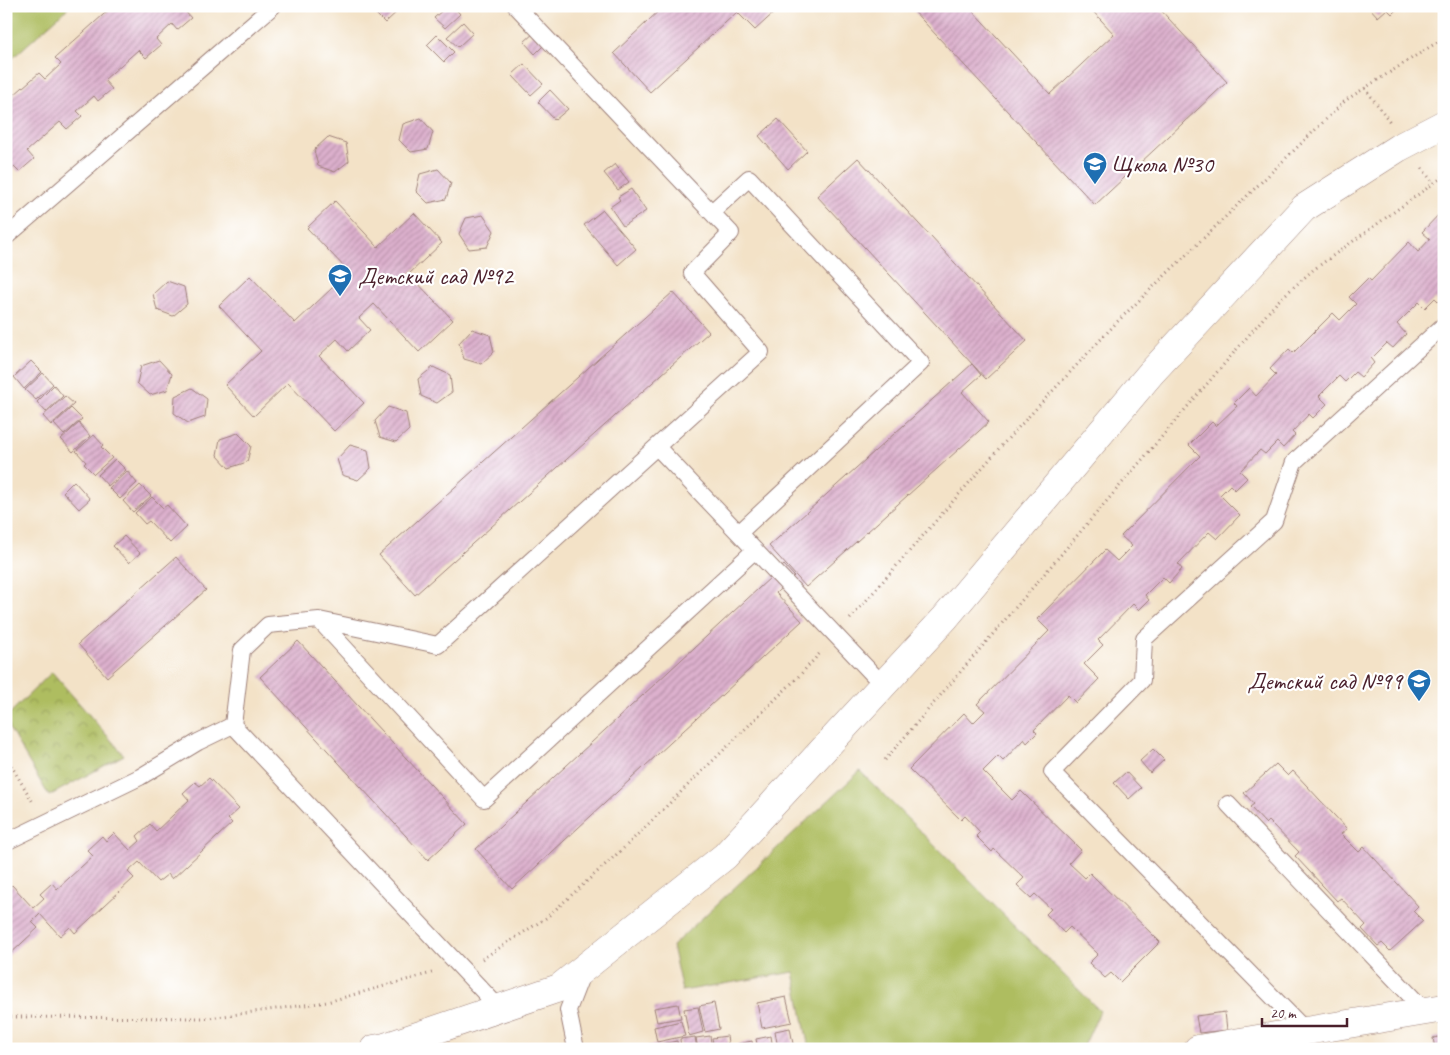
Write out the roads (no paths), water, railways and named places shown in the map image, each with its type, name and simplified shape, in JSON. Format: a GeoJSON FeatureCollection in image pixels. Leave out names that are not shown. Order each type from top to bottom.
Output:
{"type":"FeatureCollection","features":[{"type":"Feature","properties":{"kind":"street"},"geometry":{"type":"LineString","coordinates":[[374,1049],[559,988],[725,856],[945,618],[1151,373],[1304,208],[1398,148],[1444,124]]}},
{"type":"Feature","properties":{"kind":"street"},"geometry":{"type":"LineString","coordinates":[[1198,1049],[1435,1010]]}},
{"type":"Feature","properties":{"kind":"lane"},"geometry":{"type":"LineString","coordinates":[[6,237],[273,6]]}},
{"type":"Feature","properties":{"kind":"lane"},"geometry":{"type":"LineString","coordinates":[[233,725],[242,650],[268,625],[319,620],[438,645],[761,352],[692,273],[731,233],[516,6]]}},
{"type":"Feature","properties":{"kind":"lane"},"geometry":{"type":"LineString","coordinates":[[712,212],[749,178],[921,363],[739,533]]}},
{"type":"Feature","properties":{"kind":"lane"},"geometry":{"type":"LineString","coordinates":[[1306,1031],[1052,772],[1142,680],[1144,639],[1274,521],[1294,462],[1444,324]]}},
{"type":"Feature","properties":{"kind":"lane"},"geometry":{"type":"LineString","coordinates":[[657,447],[883,684]]}},
{"type":"Feature","properties":{"kind":"lane"},"geometry":{"type":"LineString","coordinates":[[319,620],[484,799],[755,550]]}},
{"type":"Feature","properties":{"kind":"lane"},"geometry":{"type":"LineString","coordinates":[[6,842],[140,777],[198,742],[233,725]]}},
{"type":"Feature","properties":{"kind":"lane"},"geometry":{"type":"LineString","coordinates":[[233,725],[499,1008]]}},
{"type":"Feature","properties":{"kind":"lane"},"geometry":{"type":"LineString","coordinates":[[1228,804],[1435,1010]]}},
{"type":"Feature","properties":{"kind":"lane"},"geometry":{"type":"LineString","coordinates":[[576,1049],[568,1010],[584,968]]}},
{"type":"Feature","properties":{"kind":"place","name":"Щкола №30"},"geometry":{"type":"Point","coordinates":[1095,185]}},
{"type":"Feature","properties":{"kind":"place","name":"Детский сад №92"},"geometry":{"type":"Point","coordinates":[340,297]}},
{"type":"Feature","properties":{"kind":"place","name":"Детский сад №99"},"geometry":{"type":"Point","coordinates":[1419,702]}}]}
